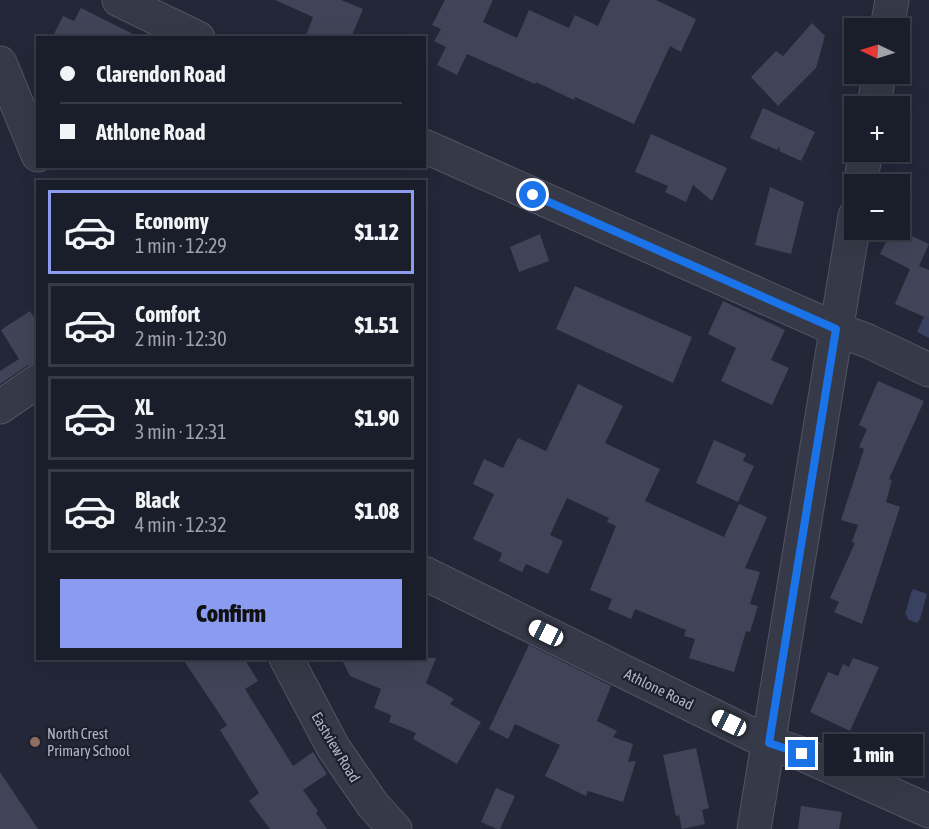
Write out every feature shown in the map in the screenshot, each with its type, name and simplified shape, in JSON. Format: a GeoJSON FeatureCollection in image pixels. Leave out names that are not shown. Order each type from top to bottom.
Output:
{"type":"FeatureCollection","features":[{"type":"Feature","properties":{"kind":"street"},"geometry":{"type":"LineString","coordinates":[[119,0],[194,36]]}},
{"type":"Feature","properties":{"kind":"street"},"geometry":{"type":"LineString","coordinates":[[889,18],[892,0]]}},
{"type":"Feature","properties":{"kind":"street"},"geometry":{"type":"LineString","coordinates":[[0,63],[36,149]]}},
{"type":"Feature","properties":{"kind":"street"},"geometry":{"type":"LineString","coordinates":[[426,147],[929,370]]}},
{"type":"Feature","properties":{"kind":"street"},"geometry":{"type":"LineString","coordinates":[[754,829],[851,240]]}},
{"type":"Feature","properties":{"kind":"street"},"geometry":{"type":"LineString","coordinates":[[0,407],[36,382]]}},
{"type":"Feature","properties":{"kind":"street","name":"Athlone Road"},"geometry":{"type":"LineString","coordinates":[[426,574],[769,743],[802,754],[929,811]]}},
{"type":"Feature","properties":{"kind":"street","name":"Eastview Road"},"geometry":{"type":"LineString","coordinates":[[287,660],[333,747],[373,805],[395,829]]}},
{"type":"Feature","properties":{"kind":"water"},"geometry":{"type":"Polygon","coordinates":[[[924,317],[929,319],[929,338],[917,332],[924,317]]]}},
{"type":"Feature","properties":{"kind":"water"},"geometry":{"type":"Polygon","coordinates":[[[913,589],[927,594],[917,623],[909,620],[905,613],[913,589]]]}},
{"type":"Feature","properties":{"kind":"building"},"geometry":{"type":"Polygon","coordinates":[[[275,0],[341,0],[363,9],[352,36],[306,36],[313,17],[275,0]]]}},
{"type":"Feature","properties":{"kind":"building"},"geometry":{"type":"Polygon","coordinates":[[[445,0],[493,0],[483,22],[517,38],[529,10],[569,28],[575,15],[598,26],[610,0],[656,0],[696,19],[681,52],[670,46],[634,124],[575,97],[574,100],[467,54],[457,75],[437,65],[446,47],[434,41],[441,29],[432,25],[445,0]]]}},
{"type":"Feature","properties":{"kind":"building"},"geometry":{"type":"Polygon","coordinates":[[[81,8],[137,36],[53,36],[63,16],[74,21],[81,8]]]}},
{"type":"Feature","properties":{"kind":"building"},"geometry":{"type":"Polygon","coordinates":[[[812,23],[825,36],[816,68],[778,106],[751,77],[776,51],[783,56],[812,23]]]}},
{"type":"Feature","properties":{"kind":"building"},"geometry":{"type":"Polygon","coordinates":[[[763,108],[815,132],[801,161],[779,151],[780,146],[777,150],[750,138],[763,108]]]}},
{"type":"Feature","properties":{"kind":"building"},"geometry":{"type":"Polygon","coordinates":[[[651,134],[727,168],[712,201],[693,185],[686,202],[665,192],[668,186],[635,172],[651,134]]]}},
{"type":"Feature","properties":{"kind":"building"},"geometry":{"type":"Polygon","coordinates":[[[770,187],[804,202],[791,254],[755,245],[770,187]]]}},
{"type":"Feature","properties":{"kind":"building"},"geometry":{"type":"Polygon","coordinates":[[[540,234],[549,261],[519,272],[510,247],[540,234]]]}},
{"type":"Feature","properties":{"kind":"building"},"geometry":{"type":"Polygon","coordinates":[[[910,235],[929,244],[919,266],[929,270],[929,319],[895,304],[910,269],[880,254],[887,240],[910,240],[910,235]]]}},
{"type":"Feature","properties":{"kind":"building"},"geometry":{"type":"Polygon","coordinates":[[[575,286],[692,337],[673,383],[556,329],[575,286]]]}},
{"type":"Feature","properties":{"kind":"building"},"geometry":{"type":"Polygon","coordinates":[[[723,301],[785,330],[771,360],[789,368],[772,405],[721,381],[736,348],[708,334],[723,301]]]}},
{"type":"Feature","properties":{"kind":"building"},"geometry":{"type":"Polygon","coordinates":[[[30,311],[36,320],[36,363],[0,384],[0,371],[19,359],[1,330],[30,311]]]}},
{"type":"Feature","properties":{"kind":"building"},"geometry":{"type":"Polygon","coordinates":[[[878,381],[924,401],[889,479],[892,480],[886,502],[900,507],[862,624],[834,612],[839,602],[830,598],[855,543],[852,542],[858,525],[841,520],[864,449],[859,447],[867,429],[859,425],[878,381]]]}},
{"type":"Feature","properties":{"kind":"building"},"geometry":{"type":"Polygon","coordinates":[[[578,384],[623,406],[605,443],[660,469],[645,501],[724,537],[739,504],[767,517],[745,568],[760,572],[750,604],[758,606],[750,632],[746,631],[734,672],[689,658],[695,639],[684,636],[686,630],[635,609],[631,619],[608,609],[612,599],[590,590],[616,526],[607,522],[609,518],[567,498],[550,535],[563,541],[548,574],[526,564],[522,572],[499,561],[502,553],[473,539],[494,494],[473,484],[484,459],[503,468],[518,438],[546,451],[578,384]]]}},
{"type":"Feature","properties":{"kind":"building"},"geometry":{"type":"Polygon","coordinates":[[[714,440],[746,454],[743,461],[754,466],[738,502],[696,483],[714,440]]]}},
{"type":"Feature","properties":{"kind":"building"},"geometry":{"type":"Polygon","coordinates":[[[529,645],[611,686],[597,721],[617,731],[613,737],[633,744],[628,762],[636,761],[623,802],[588,791],[586,796],[545,776],[560,745],[515,724],[508,739],[489,729],[529,645]]]}},
{"type":"Feature","properties":{"kind":"building"},"geometry":{"type":"Polygon","coordinates":[[[436,658],[426,683],[454,699],[450,704],[481,722],[457,764],[413,739],[416,733],[389,722],[391,715],[374,708],[381,689],[350,676],[342,660],[436,658]]]}},
{"type":"Feature","properties":{"kind":"building"},"geometry":{"type":"Polygon","coordinates":[[[853,658],[879,667],[850,731],[810,712],[828,672],[838,676],[843,664],[849,667],[853,658]]]}},
{"type":"Feature","properties":{"kind":"building"},"geometry":{"type":"Polygon","coordinates":[[[183,660],[245,660],[258,681],[245,689],[293,766],[313,752],[327,774],[303,790],[327,829],[270,829],[249,801],[259,793],[220,730],[227,725],[183,660]]]}},
{"type":"Feature","properties":{"kind":"building"},"geometry":{"type":"Polygon","coordinates":[[[696,748],[709,808],[702,810],[705,824],[682,829],[679,815],[676,816],[663,755],[696,748]]]}},
{"type":"Feature","properties":{"kind":"building"},"geometry":{"type":"Polygon","coordinates":[[[0,772],[38,829],[0,829],[0,772]]]}},
{"type":"Feature","properties":{"kind":"building"},"geometry":{"type":"Polygon","coordinates":[[[496,788],[515,796],[500,829],[481,822],[496,788]]]}},
{"type":"Feature","properties":{"kind":"building"},"geometry":{"type":"Polygon","coordinates":[[[801,806],[842,812],[839,829],[798,829],[801,806]]]}},
{"type":"Feature","properties":{"kind":"place","name":"North Crest Primary School"},"geometry":{"type":"Point","coordinates":[35,742]}},
{"type":"Feature","properties":{"kind":"route"},"geometry":{"type":"LineString","coordinates":[[533,195],[836,329],[769,743],[802,754]]}}]}
